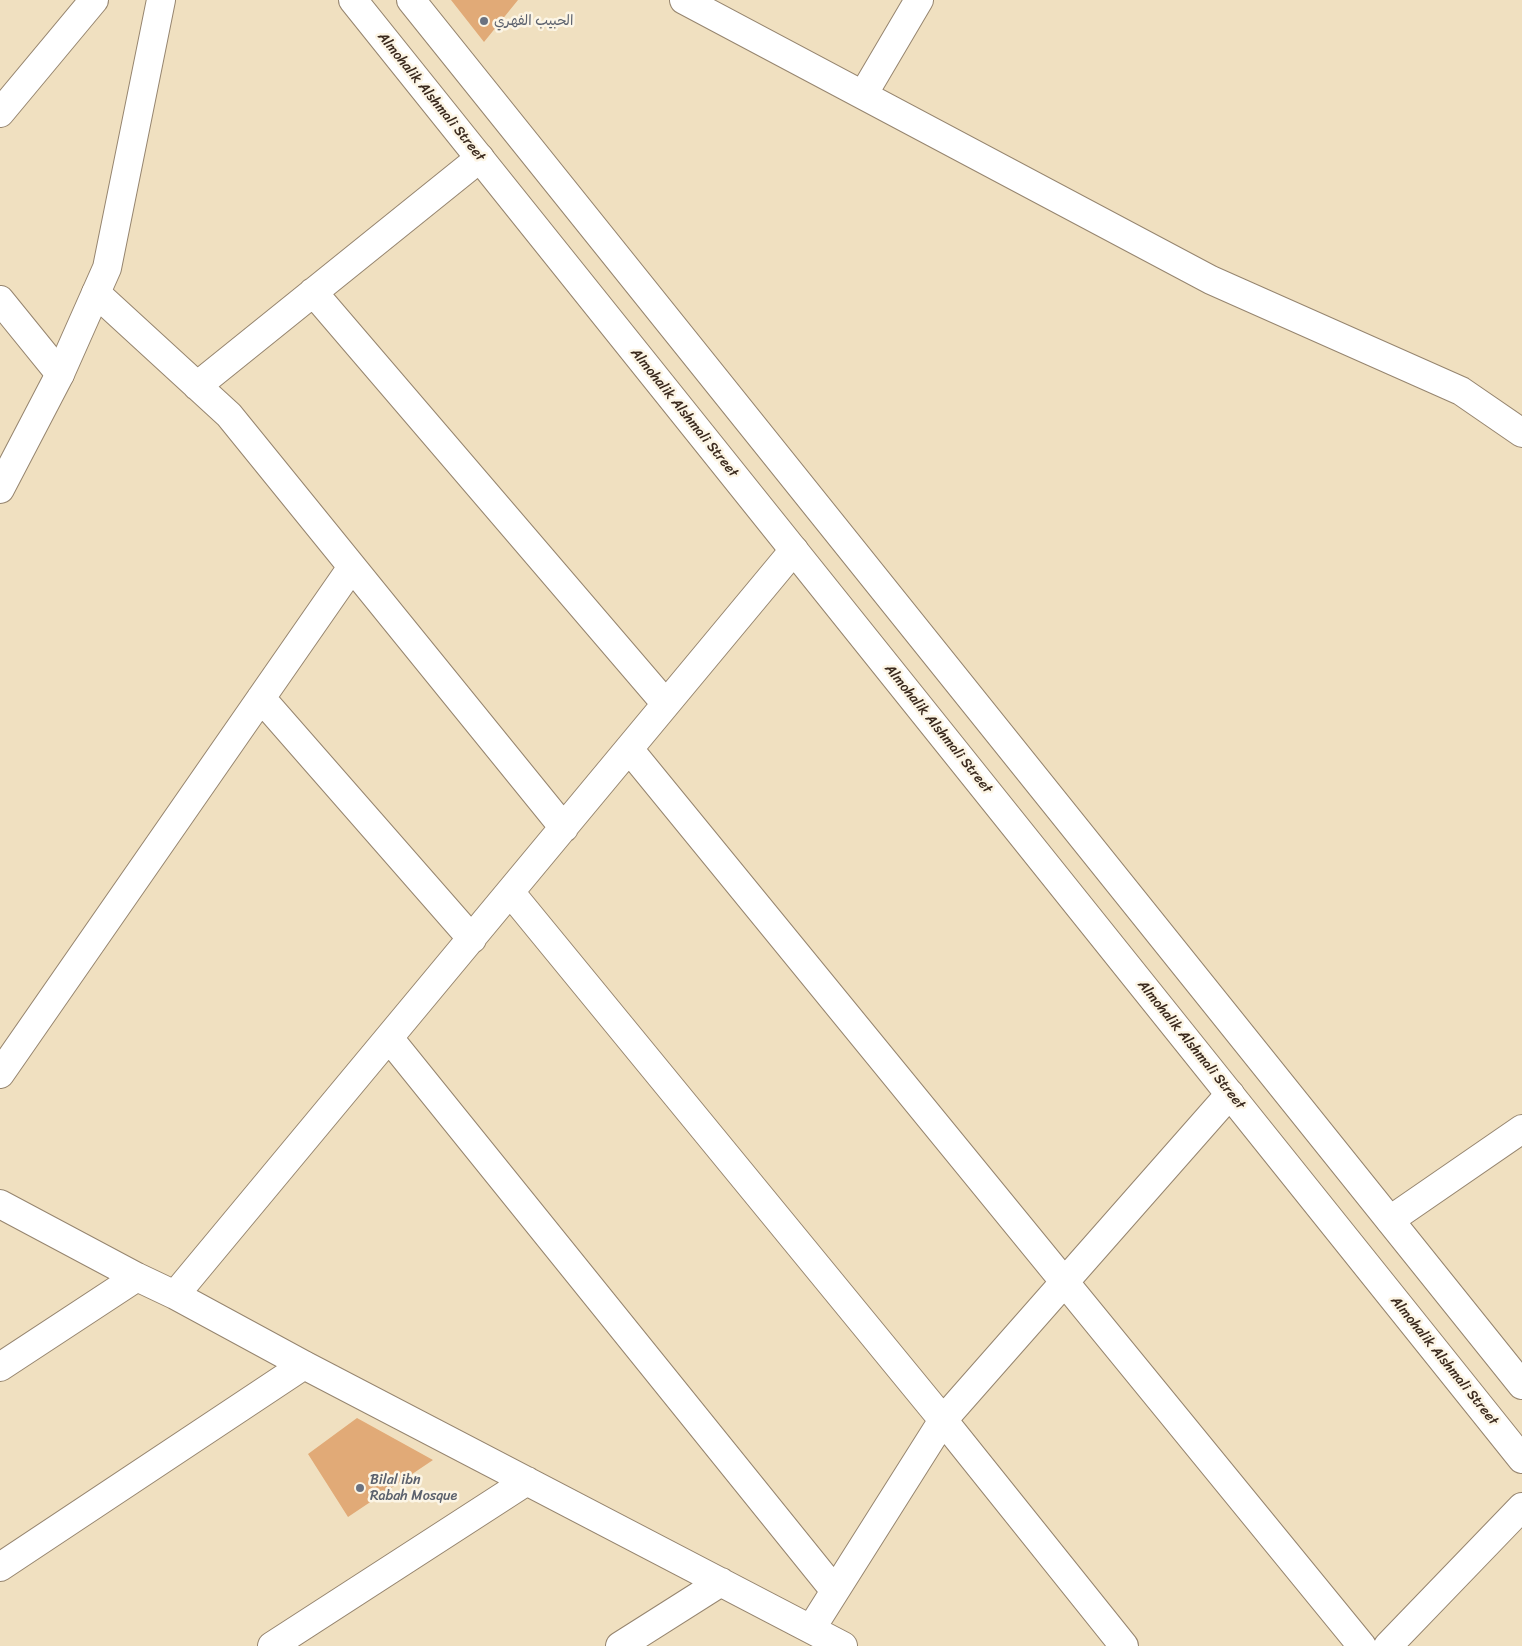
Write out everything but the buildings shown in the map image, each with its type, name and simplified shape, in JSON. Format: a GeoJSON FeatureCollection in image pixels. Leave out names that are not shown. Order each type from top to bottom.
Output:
{"type":"FeatureCollection","features":[{"type":"Feature","properties":{"kind":"main road"},"geometry":{"type":"LineString","coordinates":[[0,113],[94,0]]}},
{"type":"Feature","properties":{"kind":"main road"},"geometry":{"type":"LineString","coordinates":[[0,489],[60,374],[107,268],[161,0]]}},
{"type":"Feature","properties":{"kind":"main road","name":"Almohalik Alshmali Street"},"geometry":{"type":"LineString","coordinates":[[353,0],[1522,1459]]}},
{"type":"Feature","properties":{"kind":"main road"},"geometry":{"type":"LineString","coordinates":[[411,0],[1522,1385]]}},
{"type":"Feature","properties":{"kind":"main road"},"geometry":{"type":"LineString","coordinates":[[684,0],[716,7],[863,95],[1211,280],[1461,391],[1522,433]]}},
{"type":"Feature","properties":{"kind":"main road"},"geometry":{"type":"LineString","coordinates":[[863,95],[919,0]]}},
{"type":"Feature","properties":{"kind":"main road"},"geometry":{"type":"LineString","coordinates":[[197,386],[480,158]]}},
{"type":"Feature","properties":{"kind":"main road"},"geometry":{"type":"LineString","coordinates":[[313,292],[666,704]]}},
{"type":"Feature","properties":{"kind":"main road"},"geometry":{"type":"LineString","coordinates":[[96,293],[229,416],[564,828]]}},
{"type":"Feature","properties":{"kind":"main road"},"geometry":{"type":"LineString","coordinates":[[0,300],[60,374]]}},
{"type":"Feature","properties":{"kind":"main road"},"geometry":{"type":"LineString","coordinates":[[175,1296],[794,550]]}},
{"type":"Feature","properties":{"kind":"main road"},"geometry":{"type":"LineString","coordinates":[[0,1074],[352,567]]}},
{"type":"Feature","properties":{"kind":"main road"},"geometry":{"type":"LineString","coordinates":[[261,698],[472,938]]}},
{"type":"Feature","properties":{"kind":"main road"},"geometry":{"type":"LineString","coordinates":[[629,749],[1362,1646]]}},
{"type":"Feature","properties":{"kind":"main road"},"geometry":{"type":"LineString","coordinates":[[510,892],[943,1420],[1124,1646]]}},
{"type":"Feature","properties":{"kind":"main road"},"geometry":{"type":"LineString","coordinates":[[389,1038],[835,1591]]}},
{"type":"Feature","properties":{"kind":"main road"},"geometry":{"type":"LineString","coordinates":[[811,1629],[943,1420],[1230,1094]]}},
{"type":"Feature","properties":{"kind":"main road"},"geometry":{"type":"LineString","coordinates":[[1390,1220],[1522,1130]]}},
{"type":"Feature","properties":{"kind":"main road"},"geometry":{"type":"LineString","coordinates":[[0,1204],[304,1366],[843,1646]]}},
{"type":"Feature","properties":{"kind":"main road"},"geometry":{"type":"LineString","coordinates":[[0,1367],[137,1277]]}},
{"type":"Feature","properties":{"kind":"main road"},"geometry":{"type":"LineString","coordinates":[[0,1568],[304,1366]]}},
{"type":"Feature","properties":{"kind":"main road"},"geometry":{"type":"LineString","coordinates":[[272,1646],[527,1481]]}},
{"type":"Feature","properties":{"kind":"main road"},"geometry":{"type":"LineString","coordinates":[[1388,1646],[1522,1507]]}},
{"type":"Feature","properties":{"kind":"main road"},"geometry":{"type":"LineString","coordinates":[[620,1646],[721,1582]]}},
{"type":"Feature","properties":{"kind":"place","name":"الحبيب الفهري"},"geometry":{"type":"Point","coordinates":[484,21]}},
{"type":"Feature","properties":{"kind":"place","name":"Bilal ibn Rabah Mosque"},"geometry":{"type":"Point","coordinates":[360,1488]}}]}
